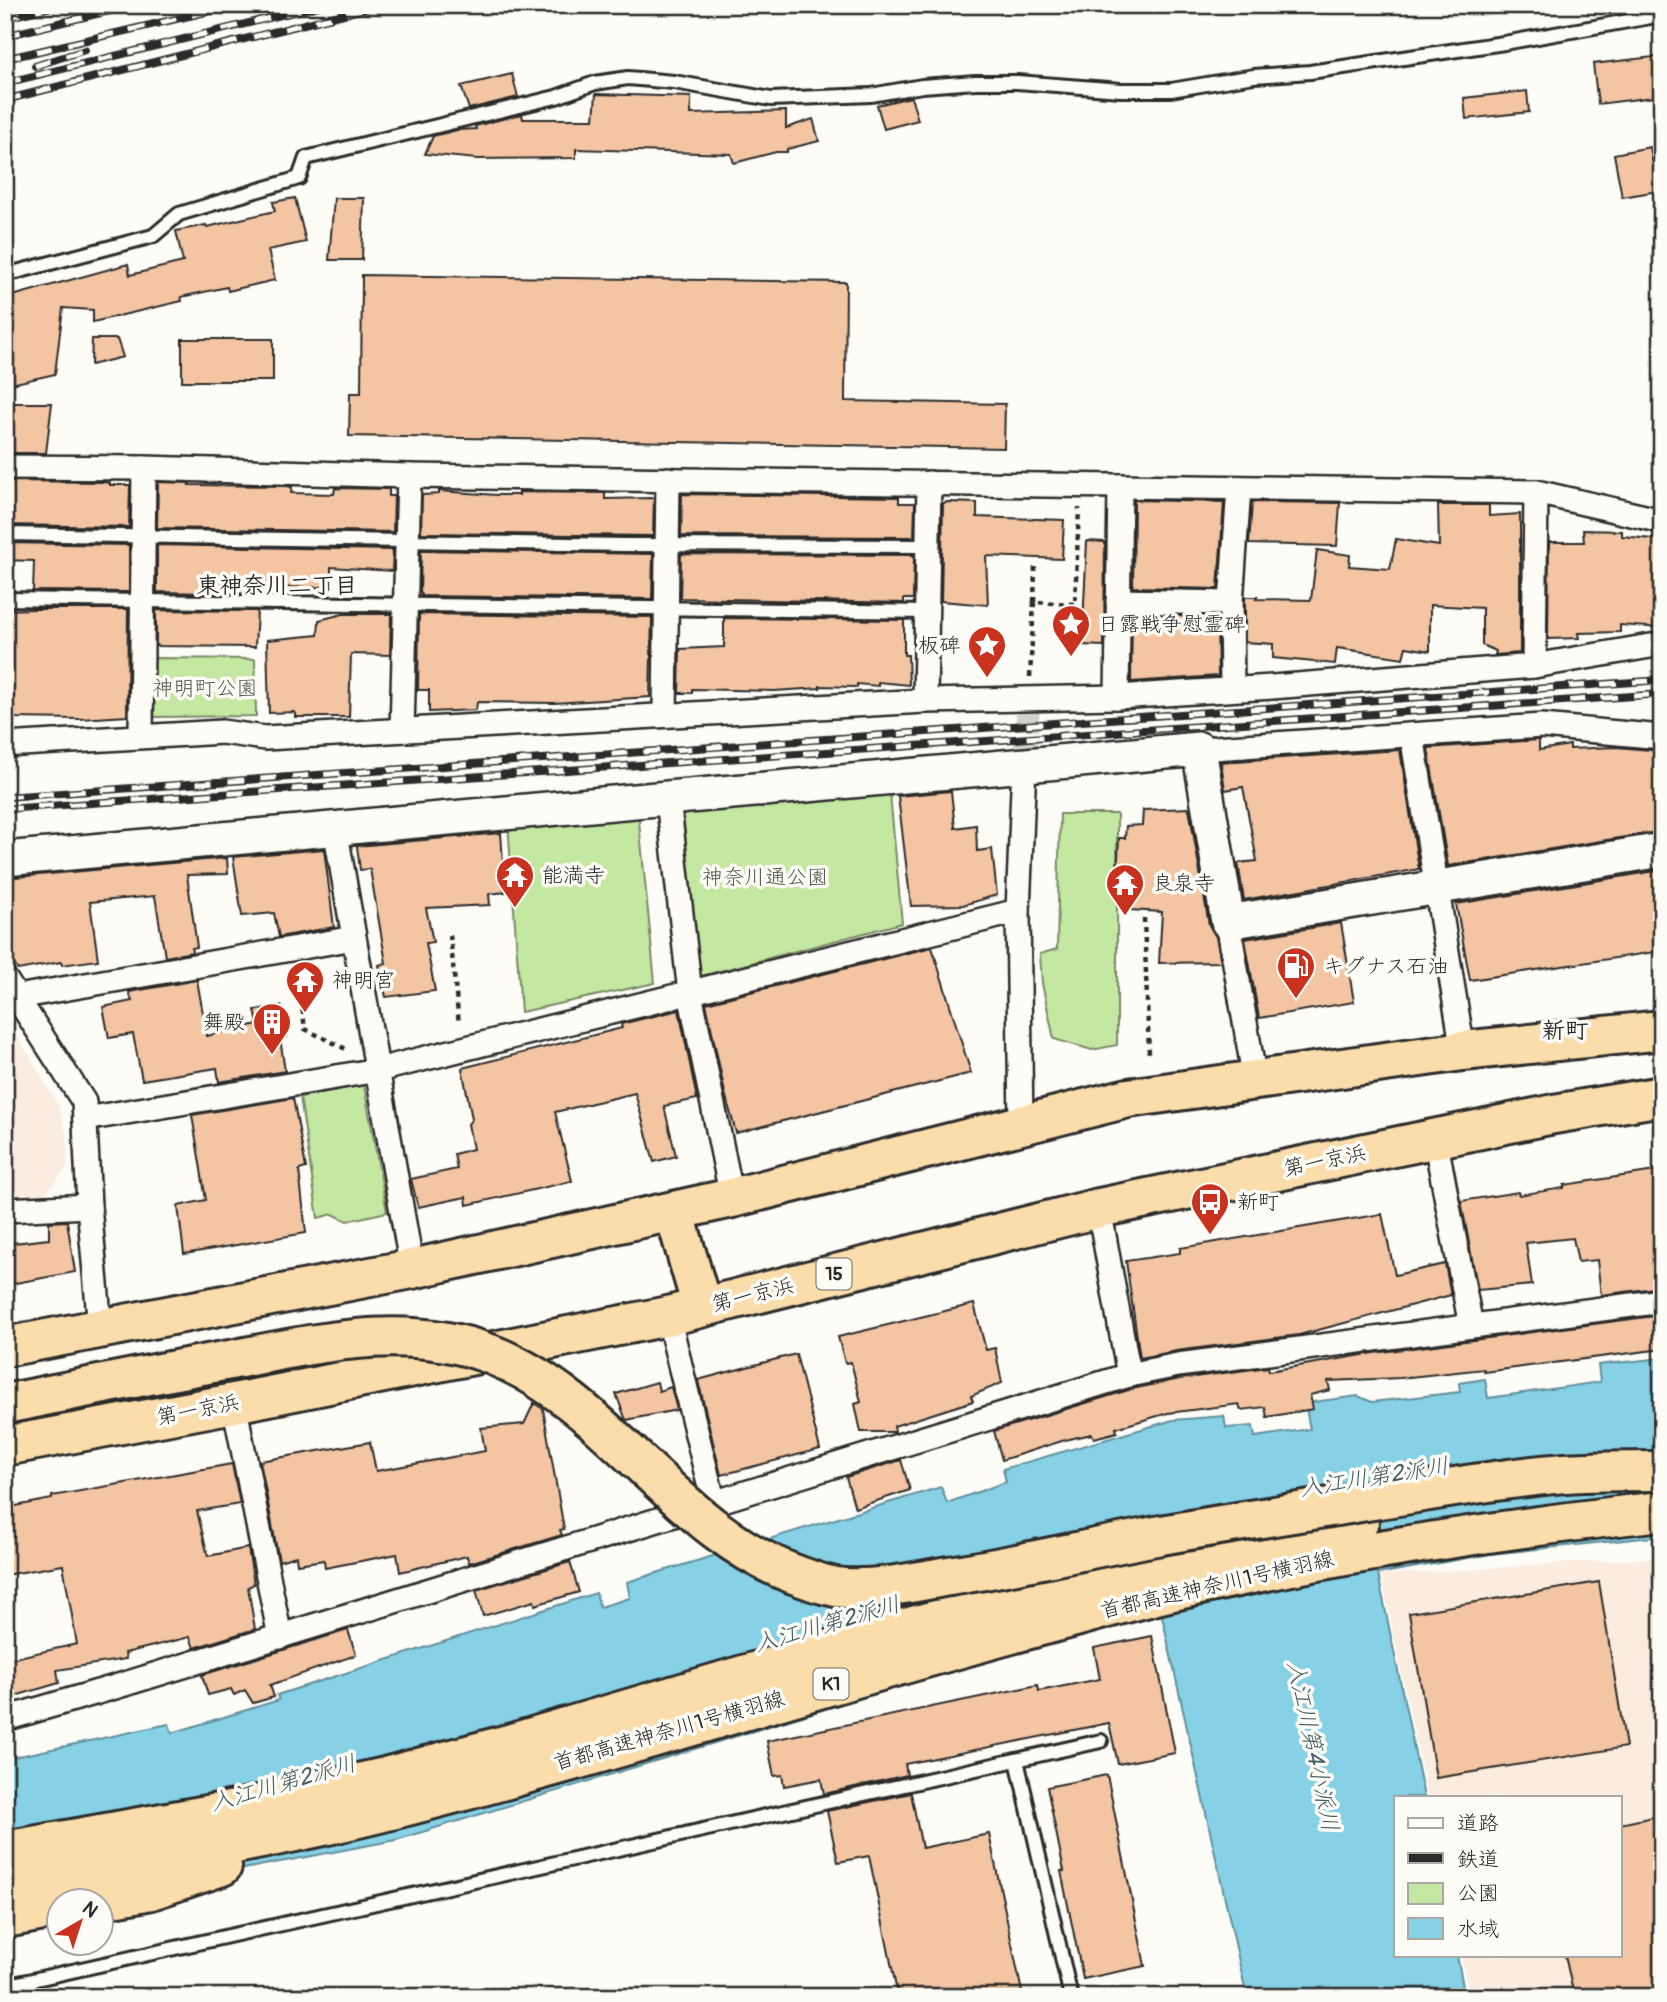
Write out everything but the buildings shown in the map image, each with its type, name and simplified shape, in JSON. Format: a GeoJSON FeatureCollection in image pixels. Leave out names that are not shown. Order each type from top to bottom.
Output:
{"type":"FeatureCollection","features":[{"type":"Feature","properties":{"kind":"highway"},"geometry":{"type":"LineString","coordinates":[[5,1347],[412,1269],[674,1211],[1021,1127],[1128,1098],[1463,1051],[1662,1030]]}},
{"type":"Feature","properties":{"kind":"highway","name":"第一京浜"},"geometry":{"type":"LineString","coordinates":[[5,1446],[685,1312],[1099,1208],[1554,1114],[1662,1096]]}},
{"type":"Feature","properties":{"kind":"highway"},"geometry":{"type":"LineString","coordinates":[[674,1211],[685,1312]]}},
{"type":"Feature","properties":{"kind":"highway"},"geometry":{"type":"LineString","coordinates":[[5,1404],[324,1343],[383,1337],[419,1338],[460,1345],[489,1353],[544,1381],[575,1404],[712,1527],[750,1554],[779,1569],[840,1588],[878,1588],[905,1584],[1002,1568],[1157,1536],[1463,1486],[1564,1473],[1662,1471]]}},
{"type":"Feature","properties":{"kind":"highway","name":"首都高速神奈川1号横羽線"},"geometry":{"type":"LineString","coordinates":[[5,1851],[241,1809],[381,1778],[512,1743],[883,1634],[1163,1559],[1456,1504],[1662,1477]]}},
{"type":"Feature","properties":{"kind":"highway","name":"首都高速神奈川1号横羽線"},"geometry":{"type":"LineString","coordinates":[[5,1886],[246,1842],[390,1810],[892,1666],[1169,1592],[1314,1561],[1459,1537],[1662,1511]]}},
{"type":"Feature","properties":{"kind":"highway"},"geometry":{"type":"LineString","coordinates":[[116,1896],[151,1890],[390,1810]]}},
{"type":"Feature","properties":{"kind":"highway"},"geometry":{"type":"LineString","coordinates":[[5,1918],[46,1911]]}},
{"type":"Feature","properties":{"kind":"street"},"geometry":{"type":"LineString","coordinates":[[5,467],[410,476],[1536,492],[1662,521]]}},
{"type":"Feature","properties":{"kind":"street"},"geometry":{"type":"LineString","coordinates":[[141,735],[144,468]]}},
{"type":"Feature","properties":{"kind":"street"},"geometry":{"type":"LineString","coordinates":[[402,730],[410,476]]}},
{"type":"Feature","properties":{"kind":"street"},"geometry":{"type":"LineString","coordinates":[[665,715],[668,479]]}},
{"type":"Feature","properties":{"kind":"street"},"geometry":{"type":"LineString","coordinates":[[925,701],[929,483]]}},
{"type":"Feature","properties":{"kind":"street"},"geometry":{"type":"LineString","coordinates":[[1117,697],[1121,486]]}},
{"type":"Feature","properties":{"kind":"street"},"geometry":{"type":"LineString","coordinates":[[1232,689],[1231,603],[1239,488]]}},
{"type":"Feature","properties":{"kind":"street"},"geometry":{"type":"LineString","coordinates":[[1534,666],[1536,492]]}},
{"type":"Feature","properties":{"kind":"street"},"geometry":{"type":"LineString","coordinates":[[1118,601],[1231,603]]}},
{"type":"Feature","properties":{"kind":"street"},"geometry":{"type":"LineString","coordinates":[[5,745],[222,732],[265,738],[1029,694],[1117,697],[1534,666],[1662,644]]}},
{"type":"Feature","properties":{"kind":"street"},"geometry":{"type":"LineString","coordinates":[[5,859],[1199,749],[1542,726],[1662,737]]}},
{"type":"Feature","properties":{"kind":"street"},"geometry":{"type":"LineString","coordinates":[[1412,735],[1463,1051]]}},
{"type":"Feature","properties":{"kind":"street"},"geometry":{"type":"LineString","coordinates":[[1199,749],[1255,1081]]}},
{"type":"Feature","properties":{"kind":"street"},"geometry":{"type":"LineString","coordinates":[[1021,1127],[1018,911],[1024,764]]}},
{"type":"Feature","properties":{"kind":"street"},"geometry":{"type":"LineString","coordinates":[[668,799],[690,992],[732,1198]]}},
{"type":"Feature","properties":{"kind":"street"},"geometry":{"type":"LineString","coordinates":[[335,828],[412,1269]]}},
{"type":"Feature","properties":{"kind":"street"},"geometry":{"type":"LineString","coordinates":[[1228,922],[1662,850]]}},
{"type":"Feature","properties":{"kind":"street"},"geometry":{"type":"LineString","coordinates":[[85,1118],[461,1049],[1018,911]]}},
{"type":"Feature","properties":{"kind":"street"},"geometry":{"type":"LineString","coordinates":[[100,1328],[89,1206],[84,1102],[11,988],[354,939]]}},
{"type":"Feature","properties":{"kind":"street"},"geometry":{"type":"LineString","coordinates":[[1435,1138],[1471,1326]]}},
{"type":"Feature","properties":{"kind":"street"},"geometry":{"type":"LineString","coordinates":[[5,1210],[89,1206]]}},
{"type":"Feature","properties":{"kind":"street"},"geometry":{"type":"LineString","coordinates":[[1099,1208],[1129,1375]]}},
{"type":"Feature","properties":{"kind":"street"},"geometry":{"type":"LineString","coordinates":[[5,1719],[1129,1375],[1178,1365],[1662,1301]]}},
{"type":"Feature","properties":{"kind":"street"},"geometry":{"type":"LineString","coordinates":[[685,1312],[714,1504]]}},
{"type":"Feature","properties":{"kind":"street"},"geometry":{"type":"LineString","coordinates":[[234,1403],[280,1636]]}},
{"type":"Feature","properties":{"kind":"lane"},"geometry":{"type":"LineString","coordinates":[[5,275],[153,236],[179,214],[299,178],[306,158],[628,78],[674,82],[771,99],[871,95],[922,86],[976,82],[1171,90],[1254,76],[1310,72],[1504,43],[1662,15]]}},
{"type":"Feature","properties":{"kind":"lane"},"geometry":{"type":"LineString","coordinates":[[5,534],[667,546],[928,546]]}},
{"type":"Feature","properties":{"kind":"lane"},"geometry":{"type":"LineString","coordinates":[[5,599],[927,612]]}},
{"type":"Feature","properties":{"kind":"lane"},"geometry":{"type":"LineString","coordinates":[[5,1986],[1101,1741]]}},
{"type":"Feature","properties":{"kind":"lane"},"geometry":{"type":"LineString","coordinates":[[1017,1760],[1071,1997]]}},
{"type":"Feature","properties":{"kind":"path"},"geometry":{"type":"LineString","coordinates":[[1034,602],[1075,604],[1080,485]]}},
{"type":"Feature","properties":{"kind":"path"},"geometry":{"type":"LineString","coordinates":[[1029,694],[1035,567]]}},
{"type":"Feature","properties":{"kind":"path"},"geometry":{"type":"LineString","coordinates":[[1144,919],[1149,1055]]}},
{"type":"Feature","properties":{"kind":"path"},"geometry":{"type":"LineString","coordinates":[[450,935],[461,1049]]}},
{"type":"Feature","properties":{"kind":"path"},"geometry":{"type":"LineString","coordinates":[[300,999],[305,1029],[377,1066]]}},
{"type":"Feature","properties":{"kind":"shaded area"},"geometry":{"type":"Polygon","coordinates":[[[5,1016],[59,1106],[67,1138],[67,1168],[44,1195],[5,1197],[5,1016]]]}},
{"type":"Feature","properties":{"kind":"shaded area"},"geometry":{"type":"Polygon","coordinates":[[[1662,1557],[1662,1997],[1470,1997],[1461,1956],[1622,1956],[1622,1796],[1428,1796],[1381,1575],[1662,1557]]]}},
{"type":"Feature","properties":{"kind":"green space","name":"神明町公園"},"geometry":{"type":"Polygon","coordinates":[[[154,658],[255,659],[256,716],[154,717],[154,658]]]}},
{"type":"Feature","properties":{"kind":"green space","name":"神奈川通公園"},"geometry":{"type":"Polygon","coordinates":[[[889,783],[902,923],[697,977],[678,818],[687,806],[889,783]]]}},
{"type":"Feature","properties":{"kind":"green space"},"geometry":{"type":"Polygon","coordinates":[[[638,811],[655,983],[521,1012],[508,822],[638,811]]]}},
{"type":"Feature","properties":{"kind":"green space"},"geometry":{"type":"Polygon","coordinates":[[[1060,814],[1117,814],[1117,1045],[1092,1050],[1054,1039],[1042,983],[1040,954],[1057,949],[1060,814]]]}},
{"type":"Feature","properties":{"kind":"green space"},"geometry":{"type":"Polygon","coordinates":[[[364,1085],[387,1212],[347,1221],[333,1214],[318,1218],[300,1097],[364,1085]]]}},
{"type":"Feature","properties":{"kind":"water"},"geometry":{"type":"Polygon","coordinates":[[[1662,1358],[1662,1536],[1490,1554],[1378,1574],[1424,1796],[1394,1796],[1394,1956],[1457,1956],[1465,1997],[1247,1997],[1160,1607],[396,1840],[186,1880],[116,1898],[116,1886],[46,1886],[46,1906],[5,1924],[5,1759],[169,1724],[172,1733],[279,1700],[277,1695],[596,1593],[600,1607],[630,1598],[627,1582],[941,1487],[947,1503],[1006,1482],[1003,1469],[1173,1420],[1224,1416],[1226,1428],[1253,1426],[1255,1437],[1310,1429],[1305,1403],[1358,1396],[1372,1402],[1460,1392],[1459,1383],[1485,1379],[1488,1398],[1600,1382],[1598,1365],[1662,1358]]]}},
{"type":"Feature","properties":{"kind":"tunnel"},"geometry":{"type":"LineString","coordinates":[[1024,764],[1029,699]]}},
{"type":"Feature","properties":{"kind":"railway"},"geometry":{"type":"LineString","coordinates":[[5,18],[59,5]]}},
{"type":"Feature","properties":{"kind":"railway"},"geometry":{"type":"LineString","coordinates":[[5,36],[134,5]]}},
{"type":"Feature","properties":{"kind":"railway"},"geometry":{"type":"LineString","coordinates":[[5,59],[236,5]]}},
{"type":"Feature","properties":{"kind":"railway"},"geometry":{"type":"LineString","coordinates":[[5,83],[322,5]]}},
{"type":"Feature","properties":{"kind":"railway"},"geometry":{"type":"LineString","coordinates":[[5,100],[379,5]]}},
{"type":"Feature","properties":{"kind":"railway"},"geometry":{"type":"LineString","coordinates":[[35,66],[85,50]]}},
{"type":"Feature","properties":{"kind":"railway"},"geometry":{"type":"LineString","coordinates":[[5,797],[1662,680]]}},
{"type":"Feature","properties":{"kind":"railway"},"geometry":{"type":"LineString","coordinates":[[5,809],[1662,694]]}},
{"type":"Feature","properties":{"kind":"place","name":"日露戦争慰霊碑"},"geometry":{"type":"Point","coordinates":[1071,658]}},
{"type":"Feature","properties":{"kind":"place","name":"板碑"},"geometry":{"type":"Point","coordinates":[987,679]}},
{"type":"Feature","properties":{"kind":"place","name":"能満寺"},"geometry":{"type":"Point","coordinates":[515,909]}},
{"type":"Feature","properties":{"kind":"place","name":"良泉寺"},"geometry":{"type":"Point","coordinates":[1125,917]}},
{"type":"Feature","properties":{"kind":"place","name":"キグナス石油"},"geometry":{"type":"Point","coordinates":[1296,1000]}},
{"type":"Feature","properties":{"kind":"place","name":"神明宮"},"geometry":{"type":"Point","coordinates":[305,1014]}},
{"type":"Feature","properties":{"kind":"place","name":"舞殿"},"geometry":{"type":"Point","coordinates":[272,1056]}},
{"type":"Feature","properties":{"kind":"place","name":"新町"},"geometry":{"type":"Point","coordinates":[1210,1236]}},
{"type":"Feature","properties":{"kind":"district","name":"東神奈川二丁目"},"geometry":{"type":"Point","coordinates":[277,585]}},
{"type":"Feature","properties":{"kind":"district","name":"新町"},"geometry":{"type":"Point","coordinates":[1565,1030]}},
{"type":"Feature","properties":{"kind":"water label","name":"入江川第2派川"},"geometry":{"type":"Point","coordinates":[1374,1477]}},
{"type":"Feature","properties":{"kind":"water label","name":"入江川第2派川"},"geometry":{"type":"Point","coordinates":[827,1624]}},
{"type":"Feature","properties":{"kind":"water label","name":"入江川第4小派川"},"geometry":{"type":"Point","coordinates":[1313,1746]}},
{"type":"Feature","properties":{"kind":"water label","name":"入江川第2派川"},"geometry":{"type":"Point","coordinates":[283,1783]}}]}
